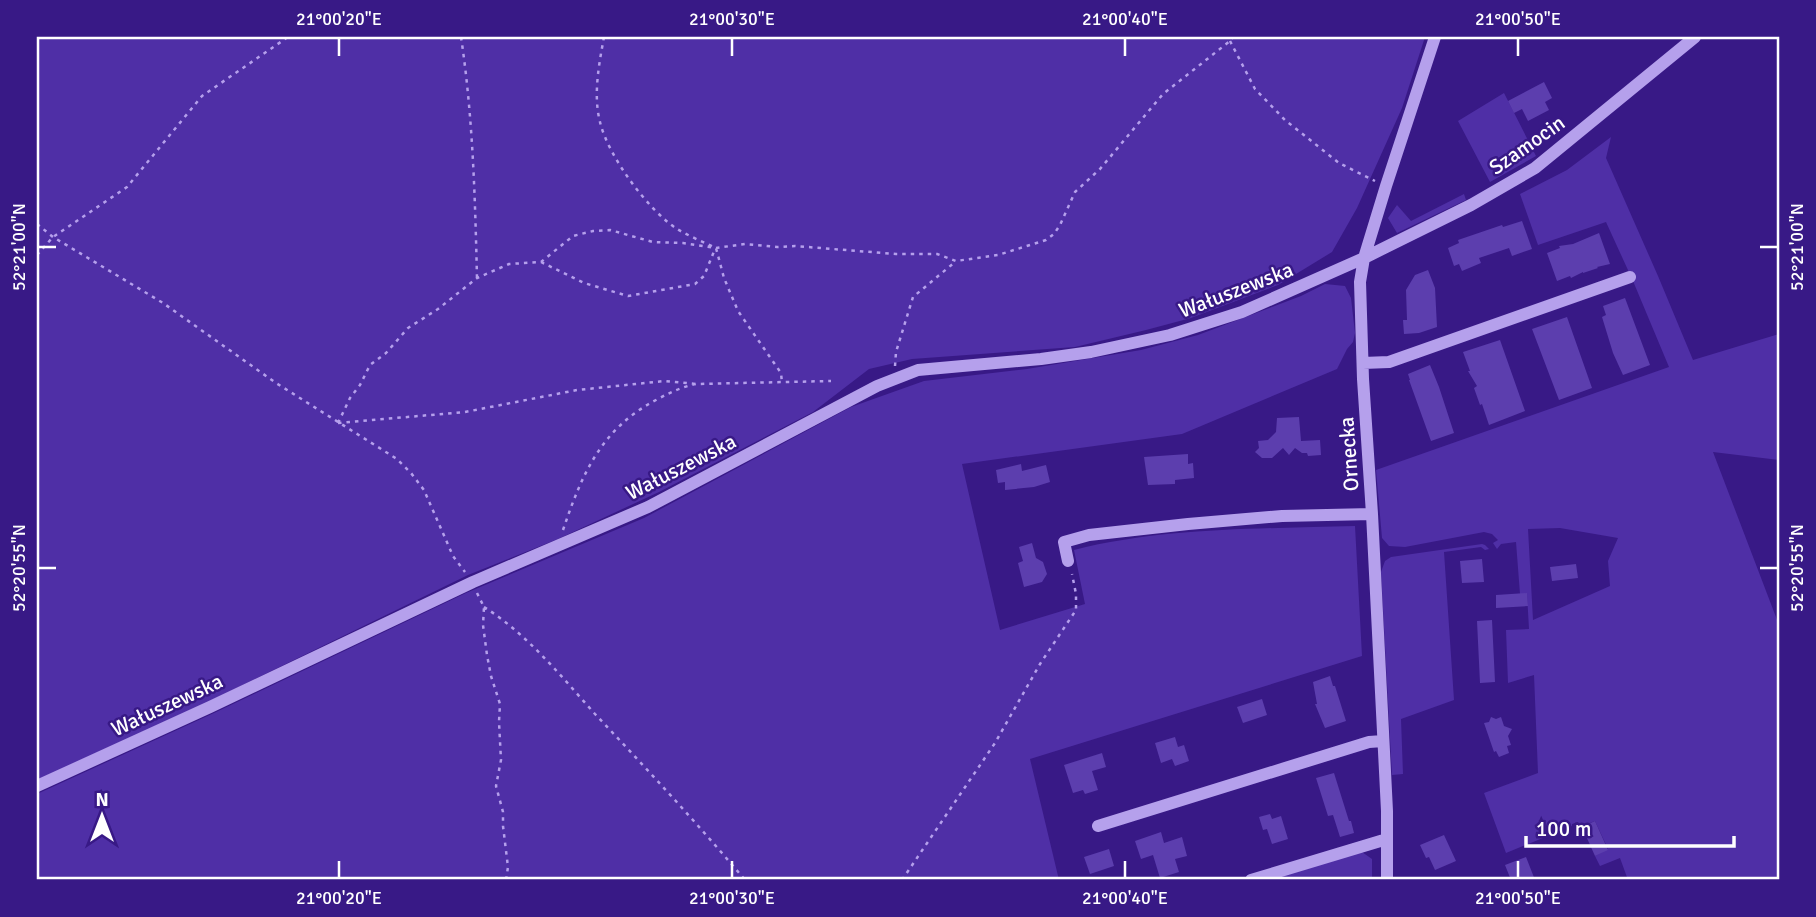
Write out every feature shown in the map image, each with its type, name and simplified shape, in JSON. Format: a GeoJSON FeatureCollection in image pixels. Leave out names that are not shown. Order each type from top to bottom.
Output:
{"type":"FeatureCollection","features":[{"type":"Feature","properties":{"kind":"street","name":"Ornecka"},"geometry":{"type":"LineString","coordinates":[[1387,880],[1383,741],[1360,282],[1364,258],[1385,186],[1435,37]]}},
{"type":"Feature","properties":{"kind":"street","name":"Szamocin"},"geometry":{"type":"LineString","coordinates":[[1364,258],[1471,205],[1535,168],[1695,37]]}},
{"type":"Feature","properties":{"kind":"street","name":"Wałuszewska"},"geometry":{"type":"LineString","coordinates":[[37,786],[472,582],[648,507],[851,399],[905,374],[918,370],[1091,352],[1170,335],[1242,312],[1364,258]]}},
{"type":"Feature","properties":{"kind":"street"},"geometry":{"type":"LineString","coordinates":[[1363,363],[1389,362],[1630,277]]}},
{"type":"Feature","properties":{"kind":"street"},"geometry":{"type":"LineString","coordinates":[[1068,561],[1064,542],[1089,535],[1282,516],[1372,514]]}},
{"type":"Feature","properties":{"kind":"street"},"geometry":{"type":"LineString","coordinates":[[1098,826],[1369,742],[1383,741]]}},
{"type":"Feature","properties":{"kind":"street"},"geometry":{"type":"LineString","coordinates":[[1251,880],[1387,839]]}},
{"type":"Feature","properties":{"kind":"path"},"geometry":{"type":"LineString","coordinates":[[37,255],[53,237],[127,187],[202,96],[288,37]]}},
{"type":"Feature","properties":{"kind":"path"},"geometry":{"type":"LineString","coordinates":[[461,37],[475,178],[477,278]]}},
{"type":"Feature","properties":{"kind":"path"},"geometry":{"type":"LineString","coordinates":[[604,37],[597,83],[598,110],[604,134],[618,164],[650,205],[676,228],[716,248],[737,311],[780,373],[782,383]]}},
{"type":"Feature","properties":{"kind":"path"},"geometry":{"type":"LineString","coordinates":[[541,262],[573,236],[610,230],[653,242],[716,248],[745,244],[795,246],[896,254],[937,254],[956,261],[999,255],[1046,240],[1054,234],[1075,192],[1100,169],[1163,94],[1233,37]]}},
{"type":"Feature","properties":{"kind":"path"},"geometry":{"type":"LineString","coordinates":[[1230,41],[1255,89],[1285,120],[1339,163],[1385,186]]}},
{"type":"Feature","properties":{"kind":"path"},"geometry":{"type":"LineString","coordinates":[[37,224],[53,237],[163,303],[276,383],[397,459],[424,490],[453,556],[472,582],[484,607],[487,655],[500,704],[501,760],[496,786],[503,812],[508,867],[506,880]]}},
{"type":"Feature","properties":{"kind":"path"},"geometry":{"type":"LineString","coordinates":[[338,423],[370,365],[386,353],[408,328],[438,309],[477,278],[509,264],[541,262],[584,283],[628,296],[695,284],[704,276],[716,248]]}},
{"type":"Feature","properties":{"kind":"path"},"geometry":{"type":"LineString","coordinates":[[895,373],[895,352],[913,296],[956,261]]}},
{"type":"Feature","properties":{"kind":"path"},"geometry":{"type":"LineString","coordinates":[[338,423],[465,412],[577,390],[664,381],[696,384],[831,381]]}},
{"type":"Feature","properties":{"kind":"path"},"geometry":{"type":"LineString","coordinates":[[557,546],[590,465],[611,434],[648,405],[685,386],[696,384]]}},
{"type":"Feature","properties":{"kind":"path"},"geometry":{"type":"LineString","coordinates":[[902,880],[995,743],[1040,664],[1076,610],[1076,594],[1068,561]]}},
{"type":"Feature","properties":{"kind":"path"},"geometry":{"type":"LineString","coordinates":[[484,607],[528,643],[556,671],[746,880]]}},
{"type":"Feature","properties":{"kind":"shaded area"},"geometry":{"type":"Polygon","coordinates":[[[37,37],[1425,37],[1402,108],[1357,208],[1332,252],[1278,285],[1191,318],[1075,347],[912,359],[869,369],[813,412],[659,492],[558,539],[468,575],[212,700],[37,780],[37,37]]]}},
{"type":"Feature","properties":{"kind":"shaded area"},"geometry":{"type":"Polygon","coordinates":[[[1504,93],[1536,156],[1490,182],[1458,121],[1504,93]]]}},
{"type":"Feature","properties":{"kind":"shaded area"},"geometry":{"type":"Polygon","coordinates":[[[1611,137],[1606,158],[1693,360],[1779,334],[1779,460],[1713,452],[1779,625],[1779,880],[1628,880],[1620,858],[1600,866],[1595,856],[1608,849],[1595,821],[1580,827],[1578,822],[1572,824],[1506,853],[1484,793],[1538,773],[1534,675],[1508,683],[1506,630],[1529,629],[1527,594],[1520,594],[1516,542],[1501,544],[1497,549],[1493,543],[1498,540],[1492,534],[1484,532],[1405,547],[1389,546],[1382,538],[1376,470],[1669,367],[1606,222],[1538,245],[1520,194],[1567,170],[1611,137]],[[1560,528],[1528,529],[1533,620],[1610,586],[1608,561],[1618,538],[1560,528]]]}},
{"type":"Feature","properties":{"kind":"shaded area"},"geometry":{"type":"Polygon","coordinates":[[[1464,194],[1466,200],[1397,233],[1388,218],[1397,205],[1411,221],[1464,194]]]}},
{"type":"Feature","properties":{"kind":"shaded area"},"geometry":{"type":"Polygon","coordinates":[[[1325,284],[1345,286],[1351,298],[1355,333],[1353,342],[1337,369],[1182,434],[962,464],[1000,630],[1085,604],[1074,550],[1108,542],[1178,533],[1355,526],[1362,656],[1030,759],[1059,880],[37,880],[37,794],[466,593],[644,518],[851,407],[924,381],[1027,369],[1141,350],[1198,335],[1301,296],[1325,284]]]}},
{"type":"Feature","properties":{"kind":"shaded area"},"geometry":{"type":"Polygon","coordinates":[[[1482,544],[1489,549],[1481,547],[1444,552],[1454,700],[1401,719],[1403,774],[1392,775],[1381,572],[1385,561],[1391,557],[1482,544]]]}},
{"type":"Feature","properties":{"kind":"shaded area"},"geometry":{"type":"Polygon","coordinates":[[[1362,852],[1372,859],[1372,880],[1269,880],[1362,852]]]}},
{"type":"Feature","properties":{"kind":"building"},"geometry":{"type":"Polygon","coordinates":[[[1544,82],[1552,98],[1545,102],[1549,110],[1528,121],[1522,109],[1514,113],[1508,101],[1544,82]]]}},
{"type":"Feature","properties":{"kind":"building"},"geometry":{"type":"Polygon","coordinates":[[[1522,221],[1532,249],[1512,256],[1509,248],[1479,258],[1481,263],[1462,271],[1459,264],[1454,266],[1448,248],[1459,243],[1458,240],[1522,221]]]}},
{"type":"Feature","properties":{"kind":"building"},"geometry":{"type":"Polygon","coordinates":[[[1599,233],[1610,264],[1557,281],[1547,253],[1560,248],[1559,246],[1573,244],[1599,233]]]}},
{"type":"Feature","properties":{"kind":"building"},"geometry":{"type":"Polygon","coordinates":[[[1428,270],[1435,288],[1437,327],[1419,333],[1404,334],[1403,320],[1407,320],[1406,290],[1415,275],[1428,270]]]}},
{"type":"Feature","properties":{"kind":"building"},"geometry":{"type":"Polygon","coordinates":[[[1625,298],[1650,365],[1623,375],[1602,317],[1606,315],[1603,306],[1625,298]]]}},
{"type":"Feature","properties":{"kind":"building"},"geometry":{"type":"Polygon","coordinates":[[[1567,317],[1592,388],[1559,400],[1532,329],[1567,317]]]}},
{"type":"Feature","properties":{"kind":"building"},"geometry":{"type":"Polygon","coordinates":[[[1500,340],[1525,411],[1489,425],[1463,352],[1500,340]]]}},
{"type":"Feature","properties":{"kind":"building"},"geometry":{"type":"Polygon","coordinates":[[[1430,365],[1454,433],[1431,441],[1408,374],[1430,365]]]}},
{"type":"Feature","properties":{"kind":"building"},"geometry":{"type":"Polygon","coordinates":[[[1299,417],[1301,441],[1320,440],[1321,455],[1308,456],[1295,448],[1289,455],[1283,448],[1272,458],[1262,458],[1255,452],[1259,448],[1258,441],[1268,440],[1276,432],[1277,418],[1299,417]]]}},
{"type":"Feature","properties":{"kind":"building"},"geometry":{"type":"Polygon","coordinates":[[[1188,454],[1188,464],[1193,463],[1194,478],[1175,480],[1175,484],[1148,485],[1144,457],[1188,454]]]}},
{"type":"Feature","properties":{"kind":"building"},"geometry":{"type":"Polygon","coordinates":[[[1021,464],[1022,471],[1046,465],[1050,482],[1034,487],[1005,490],[1005,482],[998,483],[996,470],[1021,464]]]}},
{"type":"Feature","properties":{"kind":"building"},"geometry":{"type":"Polygon","coordinates":[[[1032,543],[1036,558],[1043,562],[1047,574],[1042,582],[1024,587],[1018,563],[1023,561],[1019,547],[1032,543]]]}},
{"type":"Feature","properties":{"kind":"building"},"geometry":{"type":"Polygon","coordinates":[[[1482,559],[1484,582],[1462,583],[1460,561],[1482,559]]]}},
{"type":"Feature","properties":{"kind":"building"},"geometry":{"type":"Polygon","coordinates":[[[1576,564],[1578,578],[1552,581],[1550,567],[1576,564]]]}},
{"type":"Feature","properties":{"kind":"building"},"geometry":{"type":"Polygon","coordinates":[[[1527,593],[1528,606],[1496,608],[1496,595],[1527,593]]]}},
{"type":"Feature","properties":{"kind":"building"},"geometry":{"type":"Polygon","coordinates":[[[1492,620],[1495,682],[1480,683],[1477,621],[1492,620]]]}},
{"type":"Feature","properties":{"kind":"building"},"geometry":{"type":"Polygon","coordinates":[[[1330,676],[1346,721],[1325,728],[1315,704],[1313,682],[1330,676]]]}},
{"type":"Feature","properties":{"kind":"building"},"geometry":{"type":"Polygon","coordinates":[[[1262,699],[1267,715],[1243,723],[1237,707],[1262,699]]]}},
{"type":"Feature","properties":{"kind":"building"},"geometry":{"type":"Polygon","coordinates":[[[1491,717],[1501,717],[1504,726],[1512,729],[1508,736],[1511,745],[1507,746],[1509,753],[1499,757],[1496,751],[1494,752],[1484,723],[1489,722],[1491,717]]]}},
{"type":"Feature","properties":{"kind":"building"},"geometry":{"type":"Polygon","coordinates":[[[1175,737],[1178,747],[1184,745],[1189,761],[1175,766],[1172,759],[1161,763],[1155,743],[1175,737]]]}},
{"type":"Feature","properties":{"kind":"building"},"geometry":{"type":"Polygon","coordinates":[[[1102,753],[1106,767],[1092,771],[1098,790],[1085,794],[1083,790],[1073,793],[1064,765],[1102,753]]]}},
{"type":"Feature","properties":{"kind":"building"},"geometry":{"type":"Polygon","coordinates":[[[1334,773],[1354,833],[1340,837],[1333,815],[1328,816],[1316,778],[1334,773]]]}},
{"type":"Feature","properties":{"kind":"building"},"geometry":{"type":"Polygon","coordinates":[[[1270,814],[1272,819],[1281,816],[1288,839],[1272,844],[1259,817],[1270,814]]]}},
{"type":"Feature","properties":{"kind":"building"},"geometry":{"type":"Polygon","coordinates":[[[1595,821],[1608,850],[1595,856],[1582,827],[1595,821]]]}},
{"type":"Feature","properties":{"kind":"building"},"geometry":{"type":"Polygon","coordinates":[[[1161,832],[1164,843],[1182,837],[1187,856],[1175,859],[1179,872],[1160,878],[1153,855],[1141,859],[1135,841],[1161,832]]]}},
{"type":"Feature","properties":{"kind":"building"},"geometry":{"type":"Polygon","coordinates":[[[1444,835],[1456,861],[1435,870],[1420,845],[1444,835]]]}},
{"type":"Feature","properties":{"kind":"building"},"geometry":{"type":"Polygon","coordinates":[[[1109,849],[1114,866],[1090,874],[1084,857],[1109,849]]]}},
{"type":"Feature","properties":{"kind":"building"},"geometry":{"type":"Polygon","coordinates":[[[1526,857],[1535,880],[1511,880],[1505,865],[1526,857]]]}}]}
